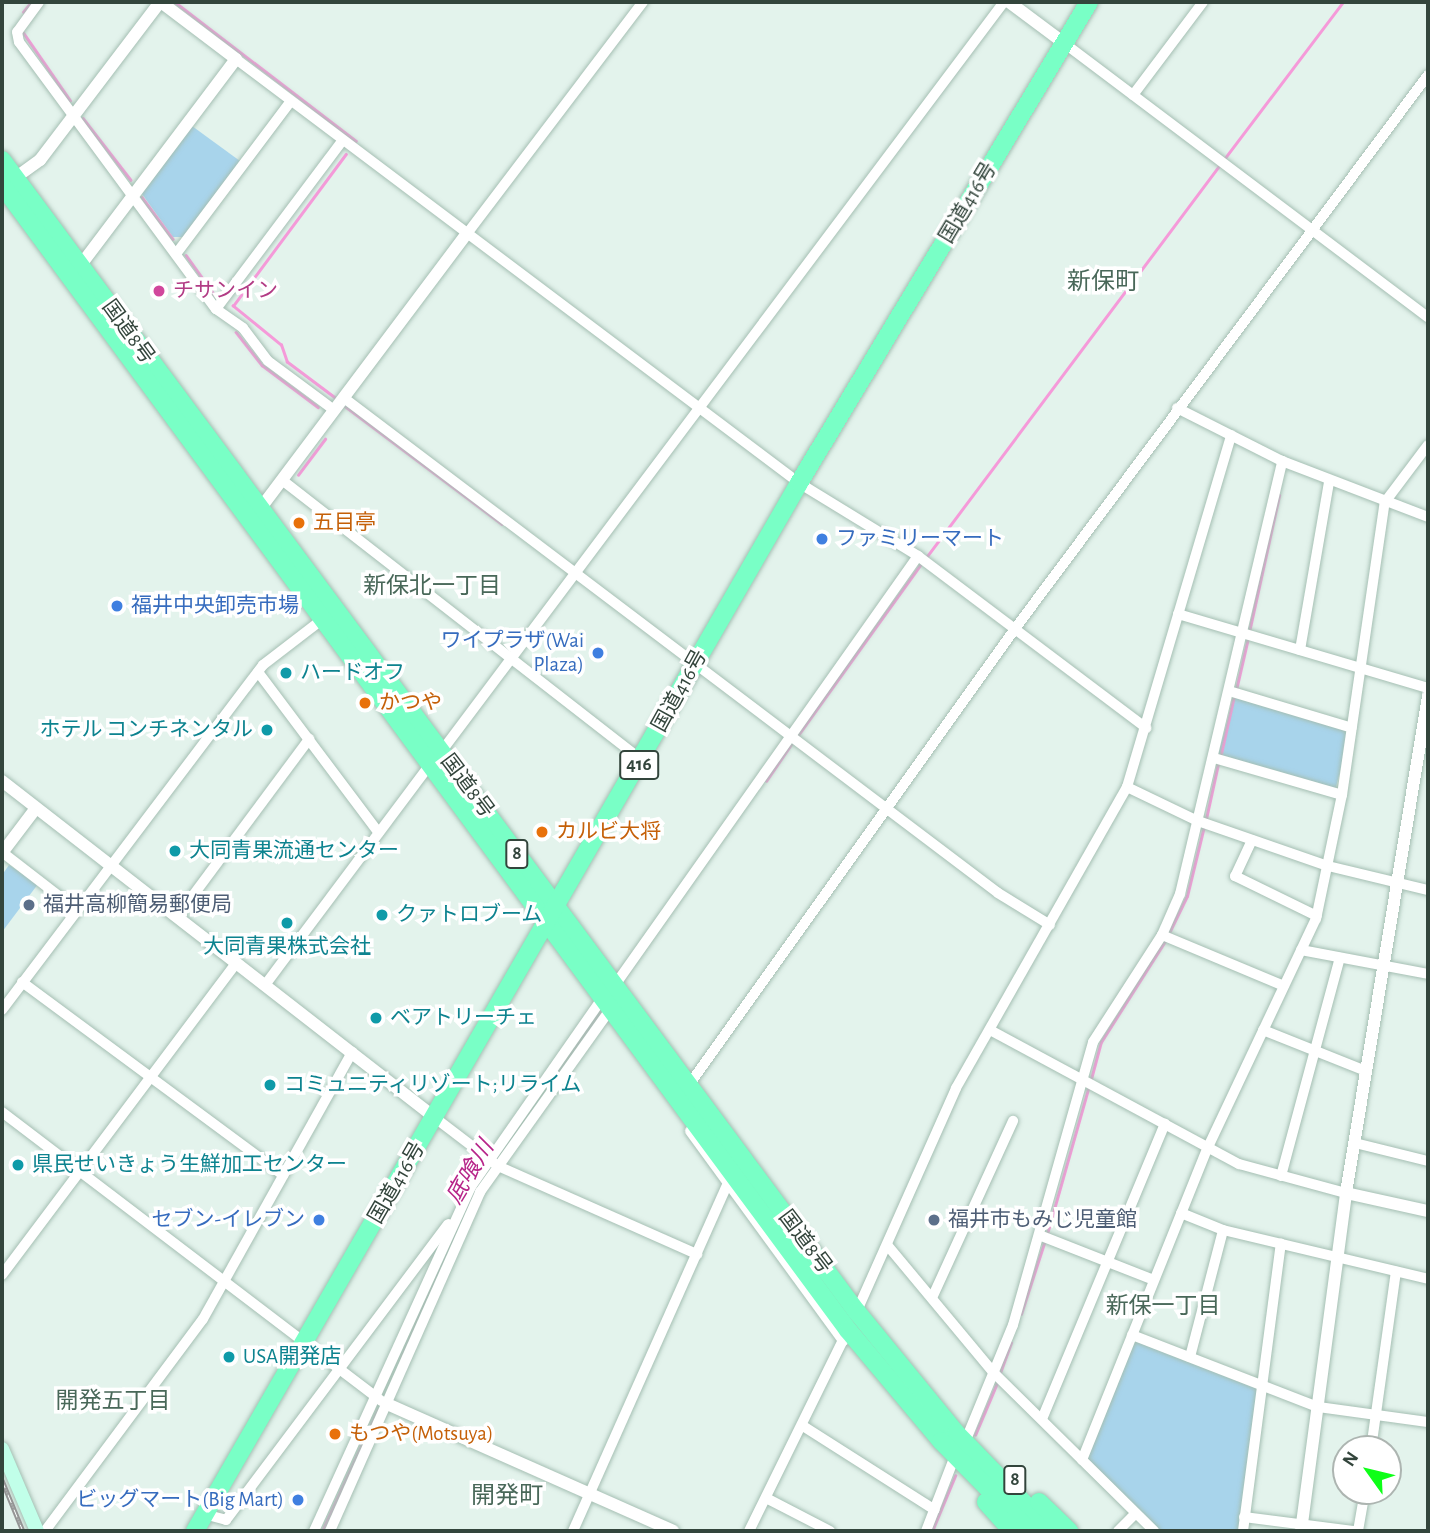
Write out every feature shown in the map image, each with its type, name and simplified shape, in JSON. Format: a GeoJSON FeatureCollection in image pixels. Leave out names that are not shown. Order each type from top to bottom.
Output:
{"type":"FeatureCollection","features":[{"type":"Feature","properties":{"kind":"highway","name":"国道416号"},"geometry":{"type":"LineString","coordinates":[[195,1531],[799,484],[1089,2]]}},
{"type":"Feature","properties":{"kind":"highway","name":"国道8号"},"geometry":{"type":"LineString","coordinates":[[2,160],[8,182],[324,618],[436,758]]}},
{"type":"Feature","properties":{"kind":"highway","name":"国道8号"},"geometry":{"type":"LineString","coordinates":[[8,182],[80,266],[260,509],[436,758],[552,914],[607,1001],[846,1335],[1051,1531]]}},
{"type":"Feature","properties":{"kind":"highway","name":"国道8号"},"geometry":{"type":"LineString","coordinates":[[607,1001],[689,1085],[857,1312],[1030,1531]]}},
{"type":"Feature","properties":{"kind":"highway","name":"8"},"geometry":{"type":"LineString","coordinates":[[960,1442],[1012,1531]]}},
{"type":"Feature","properties":{"kind":"highway","name":"8"},"geometry":{"type":"LineString","coordinates":[[960,1442],[1069,1531]]}},
{"type":"Feature","properties":{"kind":"main road"},"geometry":{"type":"LineString","coordinates":[[2,1449],[37,1531]]}},
{"type":"Feature","properties":{"kind":"street"},"geometry":{"type":"LineString","coordinates":[[39,2],[16,37],[216,309],[243,328],[268,361],[334,410]]}},
{"type":"Feature","properties":{"kind":"street"},"geometry":{"type":"LineString","coordinates":[[8,182],[40,160],[160,2],[799,484],[918,556],[1146,729]]}},
{"type":"Feature","properties":{"kind":"street"},"geometry":{"type":"LineString","coordinates":[[260,509],[643,2]]}},
{"type":"Feature","properties":{"kind":"street"},"geometry":{"type":"LineString","coordinates":[[265,985],[1007,2],[1428,317]]}},
{"type":"Feature","properties":{"kind":"street"},"geometry":{"type":"LineString","coordinates":[[1133,95],[1203,2]]}},
{"type":"Feature","properties":{"kind":"street"},"geometry":{"type":"LineString","coordinates":[[80,266],[236,58]]}},
{"type":"Feature","properties":{"kind":"street"},"geometry":{"type":"LineString","coordinates":[[689,1085],[1014,630],[1428,75]]}},
{"type":"Feature","properties":{"kind":"street"},"geometry":{"type":"LineString","coordinates":[[176,254],[291,101]]}},
{"type":"Feature","properties":{"kind":"street"},"geometry":{"type":"LineString","coordinates":[[216,309],[343,140]]}},
{"type":"Feature","properties":{"kind":"street"},"geometry":{"type":"LineString","coordinates":[[344,398],[697,661],[888,809],[1050,925]]}},
{"type":"Feature","properties":{"kind":"street"},"geometry":{"type":"LineString","coordinates":[[1177,408],[1329,482],[1428,517]]}},
{"type":"Feature","properties":{"kind":"street"},"geometry":{"type":"LineString","coordinates":[[749,1531],[768,1499],[888,1246],[956,1088],[1127,788],[1231,435]]}},
{"type":"Feature","properties":{"kind":"street"},"geometry":{"type":"LineString","coordinates":[[1082,1460],[1208,1147],[1317,916],[1342,795],[1385,502],[1428,445]]}},
{"type":"Feature","properties":{"kind":"street"},"geometry":{"type":"LineString","coordinates":[[926,1531],[960,1442],[994,1373],[1040,1235],[1093,1042],[1162,935],[1180,894],[1282,461]]}},
{"type":"Feature","properties":{"kind":"street"},"geometry":{"type":"LineString","coordinates":[[282,480],[509,661],[642,760]]}},
{"type":"Feature","properties":{"kind":"street"},"geometry":{"type":"LineString","coordinates":[[1300,650],[1329,482]]}},
{"type":"Feature","properties":{"kind":"street"},"geometry":{"type":"LineString","coordinates":[[204,1514],[226,1520],[494,1163],[918,556]]}},
{"type":"Feature","properties":{"kind":"street"},"geometry":{"type":"LineString","coordinates":[[1178,614],[1428,688]]}},
{"type":"Feature","properties":{"kind":"street"},"geometry":{"type":"LineString","coordinates":[[2,1010],[258,672],[324,618]]}},
{"type":"Feature","properties":{"kind":"street"},"geometry":{"type":"LineString","coordinates":[[258,672],[379,833]]}},
{"type":"Feature","properties":{"kind":"street"},"geometry":{"type":"LineString","coordinates":[[1229,691],[1353,728]]}},
{"type":"Feature","properties":{"kind":"street"},"geometry":{"type":"LineString","coordinates":[[1302,1528],[1346,1193],[1428,696]]}},
{"type":"Feature","properties":{"kind":"street"},"geometry":{"type":"LineString","coordinates":[[177,916],[309,739]]}},
{"type":"Feature","properties":{"kind":"street"},"geometry":{"type":"LineString","coordinates":[[1213,758],[1342,795]]}},
{"type":"Feature","properties":{"kind":"street"},"geometry":{"type":"LineString","coordinates":[[2,781],[494,1163],[697,1254]]}},
{"type":"Feature","properties":{"kind":"street"},"geometry":{"type":"LineString","coordinates":[[1127,788],[1198,821],[1328,866],[1428,890]]}},
{"type":"Feature","properties":{"kind":"street"},"geometry":{"type":"LineString","coordinates":[[36,808],[2,853],[77,909]]}},
{"type":"Feature","properties":{"kind":"street"},"geometry":{"type":"LineString","coordinates":[[1252,840],[1235,876],[1317,916]]}},
{"type":"Feature","properties":{"kind":"street"},"geometry":{"type":"LineString","coordinates":[[1162,935],[1284,986]]}},
{"type":"Feature","properties":{"kind":"street"},"geometry":{"type":"LineString","coordinates":[[1301,950],[1428,974]]}},
{"type":"Feature","properties":{"kind":"street"},"geometry":{"type":"LineString","coordinates":[[1281,1176],[1340,958]]}},
{"type":"Feature","properties":{"kind":"street"},"geometry":{"type":"LineString","coordinates":[[3,1268],[79,1172],[236,963]]}},
{"type":"Feature","properties":{"kind":"street"},"geometry":{"type":"LineString","coordinates":[[22,982],[283,1175]]}},
{"type":"Feature","properties":{"kind":"street"},"geometry":{"type":"LineString","coordinates":[[607,1001],[728,1183],[846,1335]]}},
{"type":"Feature","properties":{"kind":"street"},"geometry":{"type":"LineString","coordinates":[[990,1030],[1208,1147],[1281,1176],[1428,1211]]}},
{"type":"Feature","properties":{"kind":"street"},"geometry":{"type":"LineString","coordinates":[[1263,1030],[1366,1071]]}},
{"type":"Feature","properties":{"kind":"street"},"geometry":{"type":"LineString","coordinates":[[45,1531],[203,1319],[352,1052]]}},
{"type":"Feature","properties":{"kind":"street"},"geometry":{"type":"LineString","coordinates":[[2,1112],[304,1343],[338,1372],[381,1401],[673,1531]]}},
{"type":"Feature","properties":{"kind":"street"},"geometry":{"type":"LineString","coordinates":[[932,1298],[1013,1121]]}},
{"type":"Feature","properties":{"kind":"street"},"geometry":{"type":"LineString","coordinates":[[1042,1419],[1105,1261],[1164,1124]]}},
{"type":"Feature","properties":{"kind":"street"},"geometry":{"type":"LineString","coordinates":[[1355,1143],[1428,1161]]}},
{"type":"Feature","properties":{"kind":"street"},"geometry":{"type":"LineString","coordinates":[[314,1531],[381,1401],[494,1163]]}},
{"type":"Feature","properties":{"kind":"street"},"geometry":{"type":"LineString","coordinates":[[573,1531],[728,1183]]}},
{"type":"Feature","properties":{"kind":"street"},"geometry":{"type":"LineString","coordinates":[[330,1531],[460,1208]]}},
{"type":"Feature","properties":{"kind":"street"},"geometry":{"type":"LineString","coordinates":[[1181,1213],[1223,1230],[1428,1279]]}},
{"type":"Feature","properties":{"kind":"street"},"geometry":{"type":"LineString","coordinates":[[1190,1357],[1223,1230]]}},
{"type":"Feature","properties":{"kind":"street"},"geometry":{"type":"LineString","coordinates":[[1040,1235],[1154,1280]]}},
{"type":"Feature","properties":{"kind":"street"},"geometry":{"type":"LineString","coordinates":[[1242,1531],[1281,1243]]}},
{"type":"Feature","properties":{"kind":"street"},"geometry":{"type":"LineString","coordinates":[[888,1246],[994,1373],[1154,1531]]}},
{"type":"Feature","properties":{"kind":"street"},"geometry":{"type":"LineString","coordinates":[[1373,1435],[1396,1272]]}},
{"type":"Feature","properties":{"kind":"street"},"geometry":{"type":"LineString","coordinates":[[1132,1335],[1318,1407],[1428,1422]]}},
{"type":"Feature","properties":{"kind":"street"},"geometry":{"type":"LineString","coordinates":[[803,1426],[935,1510]]}},
{"type":"Feature","properties":{"kind":"street"},"geometry":{"type":"LineString","coordinates":[[768,1499],[830,1531]]}},
{"type":"Feature","properties":{"kind":"street"},"geometry":{"type":"LineString","coordinates":[[1244,1517],[1302,1528],[1356,1531],[1361,1505]]}},
{"type":"Feature","properties":{"kind":"street"},"geometry":{"type":"LineString","coordinates":[[1118,1531],[1136,1513]]}},
{"type":"Feature","properties":{"kind":"shaded area"},"geometry":{"type":"Polygon","coordinates":[[[192,126],[240,161],[183,237],[173,237],[142,194],[192,126]]]}},
{"type":"Feature","properties":{"kind":"shaded area"},"geometry":{"type":"Polygon","coordinates":[[[1234,696],[1352,728],[1335,791],[1217,760],[1234,696]]]}},
{"type":"Feature","properties":{"kind":"shaded area"},"geometry":{"type":"Polygon","coordinates":[[[9,865],[38,884],[2,932],[2,875],[9,865]]]}},
{"type":"Feature","properties":{"kind":"shaded area"},"geometry":{"type":"Polygon","coordinates":[[[1132,1335],[1262,1385],[1243,1531],[1154,1531],[1082,1460],[1132,1335]]]}},
{"type":"Feature","properties":{"kind":"waterway"},"geometry":{"type":"LineString","coordinates":[[23,12],[31,2]]}},
{"type":"Feature","properties":{"kind":"waterway"},"geometry":{"type":"LineString","coordinates":[[175,2],[356,141]]}},
{"type":"Feature","properties":{"kind":"waterway"},"geometry":{"type":"LineString","coordinates":[[1225,158],[1343,2]]}},
{"type":"Feature","properties":{"kind":"waterway"},"geometry":{"type":"LineString","coordinates":[[23,32],[70,100]]}},
{"type":"Feature","properties":{"kind":"waterway"},"geometry":{"type":"LineString","coordinates":[[83,118],[131,180]]}},
{"type":"Feature","properties":{"kind":"waterway"},"geometry":{"type":"LineString","coordinates":[[335,398],[287,362],[281,345],[233,306],[346,154]]}},
{"type":"Feature","properties":{"kind":"waterway"},"geometry":{"type":"LineString","coordinates":[[925,559],[1221,164]]}},
{"type":"Feature","properties":{"kind":"waterway"},"geometry":{"type":"LineString","coordinates":[[142,197],[173,239]]}},
{"type":"Feature","properties":{"kind":"waterway"},"geometry":{"type":"LineString","coordinates":[[186,255],[214,294]]}},
{"type":"Feature","properties":{"kind":"waterway"},"geometry":{"type":"LineString","coordinates":[[236,332],[262,365],[318,407]]}},
{"type":"Feature","properties":{"kind":"waterway"},"geometry":{"type":"LineString","coordinates":[[345,406],[502,524]]}},
{"type":"Feature","properties":{"kind":"waterway"},"geometry":{"type":"LineString","coordinates":[[298,475],[325,439]]}},
{"type":"Feature","properties":{"kind":"waterway"},"geometry":{"type":"LineString","coordinates":[[1249,632],[1279,495]]}},
{"type":"Feature","properties":{"kind":"waterway"},"geometry":{"type":"LineString","coordinates":[[796,738],[921,564]]}},
{"type":"Feature","properties":{"kind":"waterway"},"geometry":{"type":"LineString","coordinates":[[1236,690],[1248,638]]}},
{"type":"Feature","properties":{"kind":"waterway"},"geometry":{"type":"LineString","coordinates":[[1220,758],[1234,696]]}},
{"type":"Feature","properties":{"kind":"waterway"},"geometry":{"type":"LineString","coordinates":[[766,781],[792,743]]}},
{"type":"Feature","properties":{"kind":"waterway"},"geometry":{"type":"LineString","coordinates":[[1206,819],[1218,764]]}},
{"type":"Feature","properties":{"kind":"waterway"},"geometry":{"type":"LineString","coordinates":[[1168,935],[1187,896],[1204,826]]}},
{"type":"Feature","properties":{"kind":"waterway"},"geometry":{"type":"LineString","coordinates":[[1091,1079],[1101,1042],[1165,941]]}},
{"type":"Feature","properties":{"kind":"waterway","name":"底喰川"},"geometry":{"type":"LineString","coordinates":[[558,1071],[603,1008]]}},
{"type":"Feature","properties":{"kind":"waterway"},"geometry":{"type":"LineString","coordinates":[[1047,1234],[1088,1089]]}},
{"type":"Feature","properties":{"kind":"waterway","name":"底喰川"},"geometry":{"type":"LineString","coordinates":[[401,1358],[463,1217]]}},
{"type":"Feature","properties":{"kind":"waterway"},"geometry":{"type":"LineString","coordinates":[[1021,1314],[1045,1240]]}},
{"type":"Feature","properties":{"kind":"waterway"},"geometry":{"type":"LineString","coordinates":[[1000,1373],[1011,1343]]}},
{"type":"Feature","properties":{"kind":"waterway"},"geometry":{"type":"LineString","coordinates":[[975,1435],[997,1383]]}},
{"type":"Feature","properties":{"kind":"waterway","name":"底喰川"},"geometry":{"type":"LineString","coordinates":[[322,1531],[378,1409]]}},
{"type":"Feature","properties":{"kind":"waterway"},"geometry":{"type":"LineString","coordinates":[[932,1531],[955,1476]]}},
{"type":"Feature","properties":{"kind":"railway"},"geometry":{"type":"LineString","coordinates":[[2,1480],[23,1531]]}},
{"type":"Feature","properties":{"kind":"place","name":"チサンイン"},"geometry":{"type":"Point","coordinates":[159,291]}},
{"type":"Feature","properties":{"kind":"place","name":"五目亭"},"geometry":{"type":"Point","coordinates":[299,523]}},
{"type":"Feature","properties":{"kind":"place","name":"ファミリーマート"},"geometry":{"type":"Point","coordinates":[822,539]}},
{"type":"Feature","properties":{"kind":"place","name":"福井中央卸売市場"},"geometry":{"type":"Point","coordinates":[117,606]}},
{"type":"Feature","properties":{"kind":"place","name":"ワイプラザ(Wai Plaza)"},"geometry":{"type":"Point","coordinates":[598,653]}},
{"type":"Feature","properties":{"kind":"place","name":"ハードオフ"},"geometry":{"type":"Point","coordinates":[286,673]}},
{"type":"Feature","properties":{"kind":"place","name":"かつや"},"geometry":{"type":"Point","coordinates":[365,703]}},
{"type":"Feature","properties":{"kind":"place","name":"ホテル コンチネンタル"},"geometry":{"type":"Point","coordinates":[267,730]}},
{"type":"Feature","properties":{"kind":"place","name":"カルビ大将"},"geometry":{"type":"Point","coordinates":[542,832]}},
{"type":"Feature","properties":{"kind":"place","name":"大同青果流通センター"},"geometry":{"type":"Point","coordinates":[175,851]}},
{"type":"Feature","properties":{"kind":"place","name":"福井高柳簡易郵便局"},"geometry":{"type":"Point","coordinates":[29,905]}},
{"type":"Feature","properties":{"kind":"place","name":"クァトロブーム"},"geometry":{"type":"Point","coordinates":[382,915]}},
{"type":"Feature","properties":{"kind":"place","name":"大同青果株式会社"},"geometry":{"type":"Point","coordinates":[287,923]}},
{"type":"Feature","properties":{"kind":"place","name":"ベアトリーチェ"},"geometry":{"type":"Point","coordinates":[376,1018]}},
{"type":"Feature","properties":{"kind":"place","name":"コミュニティリゾート;リライム"},"geometry":{"type":"Point","coordinates":[270,1085]}},
{"type":"Feature","properties":{"kind":"place","name":"県民せいきょう生鮮加工センター"},"geometry":{"type":"Point","coordinates":[18,1165]}},
{"type":"Feature","properties":{"kind":"place","name":"セブン-イレブン"},"geometry":{"type":"Point","coordinates":[319,1220]}},
{"type":"Feature","properties":{"kind":"place","name":"福井市もみじ児童館"},"geometry":{"type":"Point","coordinates":[934,1220]}},
{"type":"Feature","properties":{"kind":"place","name":"USA開発店"},"geometry":{"type":"Point","coordinates":[229,1357]}},
{"type":"Feature","properties":{"kind":"place","name":"もつや(Motsuya)"},"geometry":{"type":"Point","coordinates":[335,1434]}},
{"type":"Feature","properties":{"kind":"place","name":"ビッグマート(Big Mart)"},"geometry":{"type":"Point","coordinates":[298,1500]}},
{"type":"Feature","properties":{"kind":"district","name":"新保町"},"geometry":{"type":"Point","coordinates":[1103,283]}},
{"type":"Feature","properties":{"kind":"district","name":"新保北一丁目"},"geometry":{"type":"Point","coordinates":[432,587]}},
{"type":"Feature","properties":{"kind":"district","name":"新保一丁目"},"geometry":{"type":"Point","coordinates":[1163,1307]}},
{"type":"Feature","properties":{"kind":"district","name":"開発五丁目"},"geometry":{"type":"Point","coordinates":[113,1402]}},
{"type":"Feature","properties":{"kind":"district","name":"開発町"},"geometry":{"type":"Point","coordinates":[507,1497]}}]}
